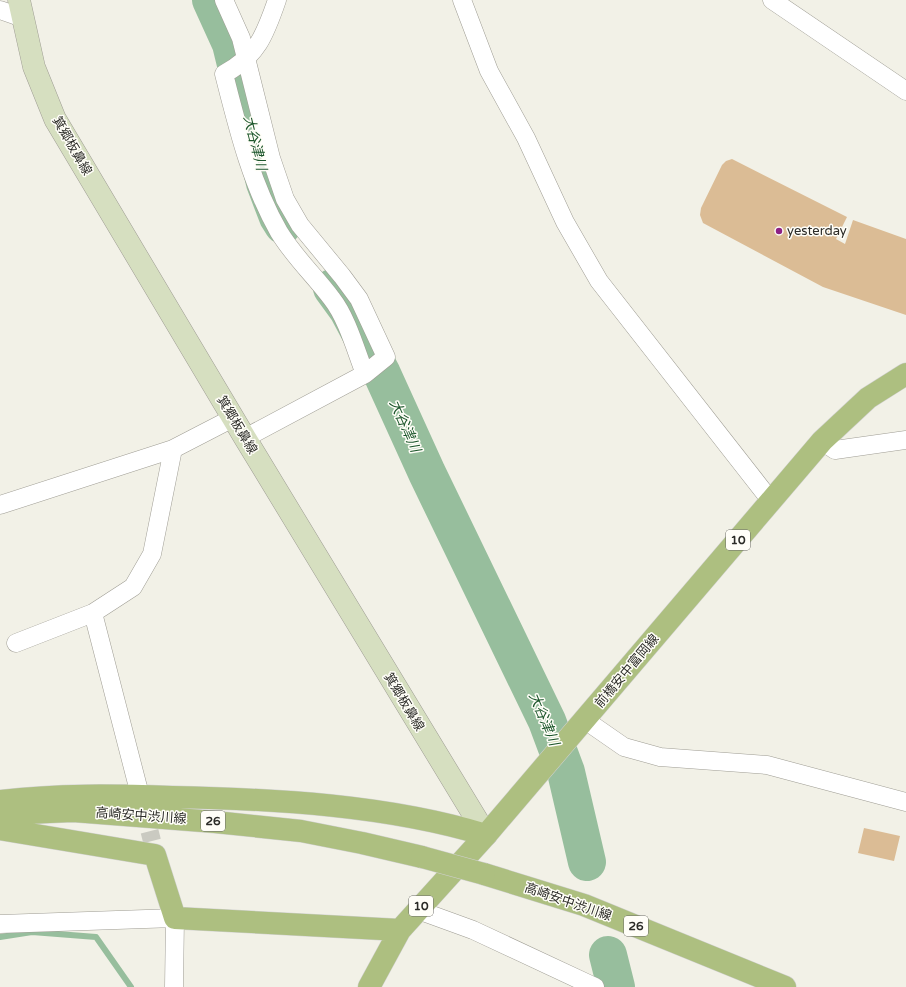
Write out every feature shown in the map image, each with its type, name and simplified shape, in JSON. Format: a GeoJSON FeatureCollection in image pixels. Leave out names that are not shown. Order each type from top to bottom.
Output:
{"type":"FeatureCollection","features":[{"type":"Feature","properties":{"kind":"main road","name":"箕郷板鼻線"},"geometry":{"type":"LineString","coordinates":[[21,9],[34,67],[55,119],[245,438],[486,835]]}},
{"type":"Feature","properties":{"kind":"main road","name":"前橋安中富岡線"},"geometry":{"type":"LineString","coordinates":[[369,987],[400,930],[486,835],[822,441],[868,398],[906,374]]}},
{"type":"Feature","properties":{"kind":"main road"},"geometry":{"type":"LineString","coordinates":[[0,801],[80,794],[209,798],[292,803],[377,812],[459,827],[486,835]]}},
{"type":"Feature","properties":{"kind":"main road","name":"高崎安中渋川線"},"geometry":{"type":"LineString","coordinates":[[0,814],[73,811],[215,822],[301,831],[362,843],[422,857],[484,874],[584,905],[785,987]]}},
{"type":"Feature","properties":{"kind":"main road"},"geometry":{"type":"LineString","coordinates":[[0,829],[153,848],[175,918],[400,930]]}},
{"type":"Feature","properties":{"kind":"street"},"geometry":{"type":"LineString","coordinates":[[224,0],[241,38],[237,66],[285,199],[300,225],[359,299],[386,356],[372,368],[245,438]]}},
{"type":"Feature","properties":{"kind":"street"},"geometry":{"type":"LineString","coordinates":[[277,0],[267,29],[260,42],[237,66],[224,74],[246,157],[262,201],[280,234],[340,311],[372,368]]}},
{"type":"Feature","properties":{"kind":"street"},"geometry":{"type":"LineString","coordinates":[[462,0],[489,71],[526,138],[564,222],[599,281],[772,501]]}},
{"type":"Feature","properties":{"kind":"street"},"geometry":{"type":"LineString","coordinates":[[772,0],[906,91]]}},
{"type":"Feature","properties":{"kind":"street"},"geometry":{"type":"LineString","coordinates":[[0,10],[21,9]]}},
{"type":"Feature","properties":{"kind":"street"},"geometry":{"type":"LineString","coordinates":[[0,505],[173,449],[233,418]]}},
{"type":"Feature","properties":{"kind":"street"},"geometry":{"type":"LineString","coordinates":[[822,441],[834,450],[906,440]]}},
{"type":"Feature","properties":{"kind":"street"},"geometry":{"type":"LineString","coordinates":[[16,643],[93,613],[133,588],[152,554],[173,449]]}},
{"type":"Feature","properties":{"kind":"street"},"geometry":{"type":"LineString","coordinates":[[93,613],[140,794]]}},
{"type":"Feature","properties":{"kind":"street"},"geometry":{"type":"LineString","coordinates":[[585,720],[624,747],[660,757],[767,765],[906,802]]}},
{"type":"Feature","properties":{"kind":"street"},"geometry":{"type":"LineString","coordinates":[[418,910],[473,930],[594,987]]}},
{"type":"Feature","properties":{"kind":"street"},"geometry":{"type":"LineString","coordinates":[[0,924],[175,918],[174,987]]}},
{"type":"Feature","properties":{"kind":"building","name":"yesterday"},"geometry":{"type":"Polygon","coordinates":[[[732,159],[847,217],[836,239],[845,244],[853,220],[906,239],[906,315],[823,287],[703,223],[700,215],[701,208],[722,165],[726,161],[732,159]]]}},
{"type":"Feature","properties":{"kind":"building"},"geometry":{"type":"Polygon","coordinates":[[[864,828],[900,836],[894,861],[858,853],[864,828]]]}},
{"type":"Feature","properties":{"kind":"waterway","name":"大谷津川"},"geometry":{"type":"LineString","coordinates":[[211,0],[231,44],[265,183],[278,217],[283,225]]}},
{"type":"Feature","properties":{"kind":"waterway","name":"大谷津川"},"geometry":{"type":"LineString","coordinates":[[332,288],[348,310],[382,374],[427,473],[547,721],[566,772],[587,862]]}},
{"type":"Feature","properties":{"kind":"waterway"},"geometry":{"type":"LineString","coordinates":[[0,937],[32,932],[96,937],[131,987]]}},
{"type":"Feature","properties":{"kind":"waterway","name":"大谷津川"},"geometry":{"type":"LineString","coordinates":[[608,955],[616,987]]}},
{"type":"Feature","properties":{"kind":"tunnel"},"geometry":{"type":"LineString","coordinates":[[143,805],[152,841]]}},
{"type":"Feature","properties":{"kind":"place","name":"yesterday"},"geometry":{"type":"Point","coordinates":[779,231]}}]}
